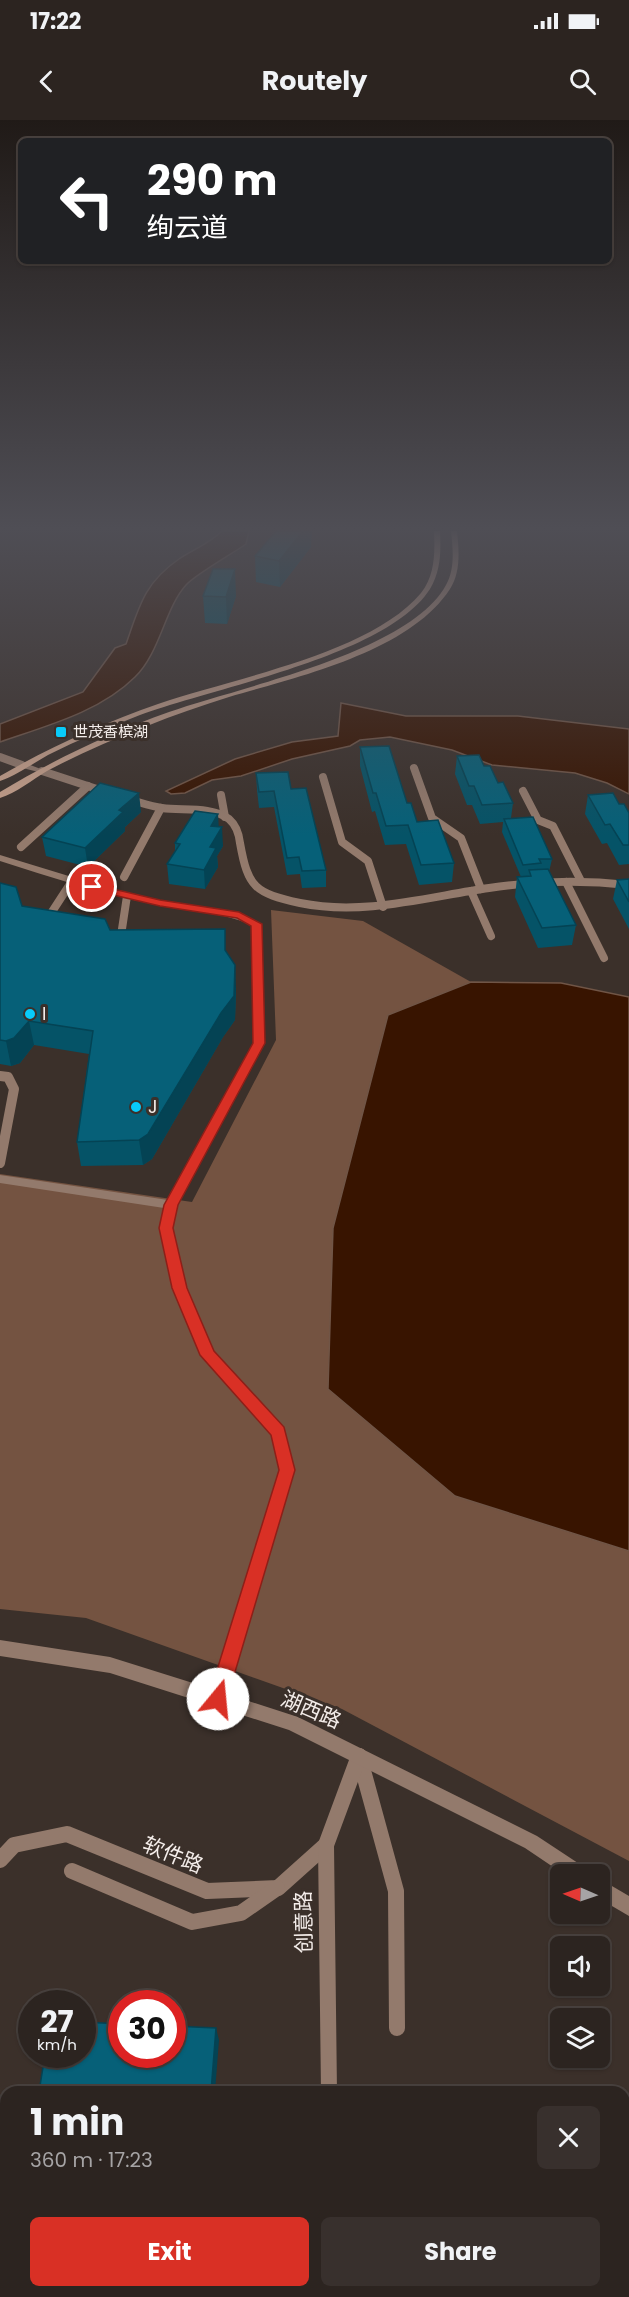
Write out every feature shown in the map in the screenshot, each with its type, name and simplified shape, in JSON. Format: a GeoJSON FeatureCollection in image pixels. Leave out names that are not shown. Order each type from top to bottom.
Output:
{"type":"FeatureCollection","features":[{"type":"Feature","properties":{"kind":"main road"},"geometry":{"type":"LineString","coordinates":[[0,779],[22,765],[94,731],[142,712],[324,654],[371,633]]}},
{"type":"Feature","properties":{"kind":"main road"},"geometry":{"type":"LineString","coordinates":[[0,796],[42,771],[158,719],[337,661],[395,633]]}},
{"type":"Feature","properties":{"kind":"street"},"geometry":{"type":"LineString","coordinates":[[22,765],[42,771]]}},
{"type":"Feature","properties":{"kind":"street"},"geometry":{"type":"LineString","coordinates":[[0,858],[128,896],[239,915],[256,924],[259,1043],[171,1205],[166,1228],[179,1288],[208,1355],[278,1432],[287,1470],[218,1699]]}},
{"type":"Feature","properties":{"kind":"street"},"geometry":{"type":"LineString","coordinates":[[0,1179],[171,1205]]}},
{"type":"Feature","properties":{"kind":"street","name":"湖西路"},"geometry":{"type":"LineString","coordinates":[[0,1648],[110,1665],[292,1723],[531,1842],[564,1864]]}},
{"type":"Feature","properties":{"kind":"street"},"geometry":{"type":"LineString","coordinates":[[610,1895],[629,1907]]}},
{"type":"Feature","properties":{"kind":"lane"},"geometry":{"type":"LineString","coordinates":[[0,757],[22,765]]}},
{"type":"Feature","properties":{"kind":"lane"},"geometry":{"type":"LineString","coordinates":[[414,768],[432,818],[461,838],[491,936]]}},
{"type":"Feature","properties":{"kind":"lane"},"geometry":{"type":"LineString","coordinates":[[42,771],[161,808],[225,817],[234,825],[239,835],[246,876],[262,891],[305,903],[383,907],[476,890],[581,881],[629,885]]}},
{"type":"Feature","properties":{"kind":"lane"},"geometry":{"type":"LineString","coordinates":[[323,777],[342,842],[368,861],[383,907]]}},
{"type":"Feature","properties":{"kind":"lane"},"geometry":{"type":"LineString","coordinates":[[21,847],[88,786]]}},
{"type":"Feature","properties":{"kind":"lane"},"geometry":{"type":"LineString","coordinates":[[523,791],[538,820],[553,826],[581,881]]}},
{"type":"Feature","properties":{"kind":"lane"},"geometry":{"type":"LineString","coordinates":[[221,795],[225,817]]}},
{"type":"Feature","properties":{"kind":"lane"},"geometry":{"type":"LineString","coordinates":[[124,877],[161,808]]}},
{"type":"Feature","properties":{"kind":"lane"},"geometry":{"type":"LineString","coordinates":[[43,927],[72,881]]}},
{"type":"Feature","properties":{"kind":"lane"},"geometry":{"type":"LineString","coordinates":[[566,882],[604,958]]}},
{"type":"Feature","properties":{"kind":"lane"},"geometry":{"type":"LineString","coordinates":[[119,948],[128,896]]}},
{"type":"Feature","properties":{"kind":"lane"},"geometry":{"type":"LineString","coordinates":[[0,1076],[8,1077],[14,1089],[0,1163]]}},
{"type":"Feature","properties":{"kind":"lane"},"geometry":{"type":"LineString","coordinates":[[359,1756],[396,1891],[397,2028]]}},
{"type":"Feature","properties":{"kind":"lane","name":"创意路"},"geometry":{"type":"LineString","coordinates":[[328,2086],[326,1845],[359,1756]]}},
{"type":"Feature","properties":{"kind":"lane","name":"软件路"},"geometry":{"type":"LineString","coordinates":[[0,1860],[14,1845],[67,1834],[207,1891],[278,1888]]}},
{"type":"Feature","properties":{"kind":"lane"},"geometry":{"type":"LineString","coordinates":[[72,1871],[192,1922],[241,1912],[278,1888],[326,1845]]}},
{"type":"Feature","properties":{"kind":"shaded area"},"geometry":{"type":"Polygon","coordinates":[[[130,633],[162,633],[144,667],[106,700],[72,717],[0,742],[0,724],[83,692],[115,648],[126,644],[130,633]]]}},
{"type":"Feature","properties":{"kind":"shaded area"},"geometry":{"type":"Polygon","coordinates":[[[341,703],[406,716],[518,716],[629,729],[629,794],[607,783],[575,773],[492,765],[452,750],[390,737],[360,740],[350,746],[292,759],[241,776],[212,780],[185,793],[171,794],[166,791],[235,759],[292,742],[338,736],[341,703]]]}},
{"type":"Feature","properties":{"kind":"shaded area"},"geometry":{"type":"Polygon","coordinates":[[[271,910],[363,921],[471,982],[387,1016],[455,1496],[629,1551],[629,1861],[342,1709],[86,1618],[0,1609],[0,1174],[192,1202],[276,1040],[271,910]]]}},
{"type":"Feature","properties":{"kind":"shaded area"},"geometry":{"type":"Polygon","coordinates":[[[471,982],[561,983],[629,997],[629,1551],[455,1496],[328,1389],[333,1228],[388,1015],[471,982]]]}},
{"type":"Feature","properties":{"kind":"building"},"geometry":{"type":"Polygon","coordinates":[[[389,746],[407,803],[411,803],[417,822],[438,820],[454,863],[421,865],[408,825],[386,826],[376,793],[373,793],[360,747],[389,746]]]}},
{"type":"Feature","properties":{"kind":"building"},"geometry":{"type":"Polygon","coordinates":[[[479,755],[484,766],[490,766],[498,783],[503,782],[513,803],[482,805],[474,786],[469,786],[457,756],[479,755]]]}},
{"type":"Feature","properties":{"kind":"building"},"geometry":{"type":"Polygon","coordinates":[[[288,772],[291,789],[306,788],[326,870],[302,871],[299,857],[287,858],[274,791],[259,792],[256,773],[288,772]]]}},
{"type":"Feature","properties":{"kind":"building"},"geometry":{"type":"Polygon","coordinates":[[[100,783],[139,793],[119,810],[123,812],[85,848],[42,837],[100,783]]]}},
{"type":"Feature","properties":{"kind":"building"},"geometry":{"type":"Polygon","coordinates":[[[613,793],[619,804],[624,804],[629,813],[629,845],[623,845],[610,824],[605,825],[588,795],[613,793]]]}},
{"type":"Feature","properties":{"kind":"building"},"geometry":{"type":"Polygon","coordinates":[[[195,811],[218,814],[211,826],[222,827],[210,847],[216,848],[204,870],[167,864],[180,844],[175,843],[195,811]]]}},
{"type":"Feature","properties":{"kind":"building"},"geometry":{"type":"Polygon","coordinates":[[[533,817],[552,859],[539,859],[541,863],[523,865],[504,819],[533,817]]]}},
{"type":"Feature","properties":{"kind":"building"},"geometry":{"type":"Polygon","coordinates":[[[548,869],[576,925],[542,928],[517,877],[531,876],[529,870],[548,869]]]}},
{"type":"Feature","properties":{"kind":"building"},"geometry":{"type":"Polygon","coordinates":[[[629,879],[629,902],[617,880],[629,879]]]}},
{"type":"Feature","properties":{"kind":"building"},"geometry":{"type":"Polygon","coordinates":[[[0,883],[16,887],[22,906],[105,919],[110,930],[225,929],[225,950],[235,965],[234,996],[221,1013],[148,1134],[139,1140],[77,1142],[93,1031],[29,1021],[14,1038],[6,1041],[0,1040],[0,883]]]}},
{"type":"Feature","properties":{"kind":"building"},"geometry":{"type":"Polygon","coordinates":[[[96,2023],[108,2023],[108,2068],[186,2068],[186,2027],[216,2028],[211,2086],[40,2086],[43,2068],[96,2068],[96,2023]]]}},
{"type":"Feature","properties":{"kind":"place","name":"世茂香槟湖"},"geometry":{"type":"Point","coordinates":[61,732]}},
{"type":"Feature","properties":{"kind":"place","name":"I"},"geometry":{"type":"Point","coordinates":[30,1014]}},
{"type":"Feature","properties":{"kind":"place","name":"J"},"geometry":{"type":"Point","coordinates":[136,1107]}},
{"type":"Feature","properties":{"kind":"route"},"geometry":{"type":"LineString","coordinates":[[92,887],[160,903],[239,915],[256,924],[259,1043],[171,1205],[166,1228],[179,1288],[208,1355],[278,1432],[287,1470],[218,1699]]}}]}
